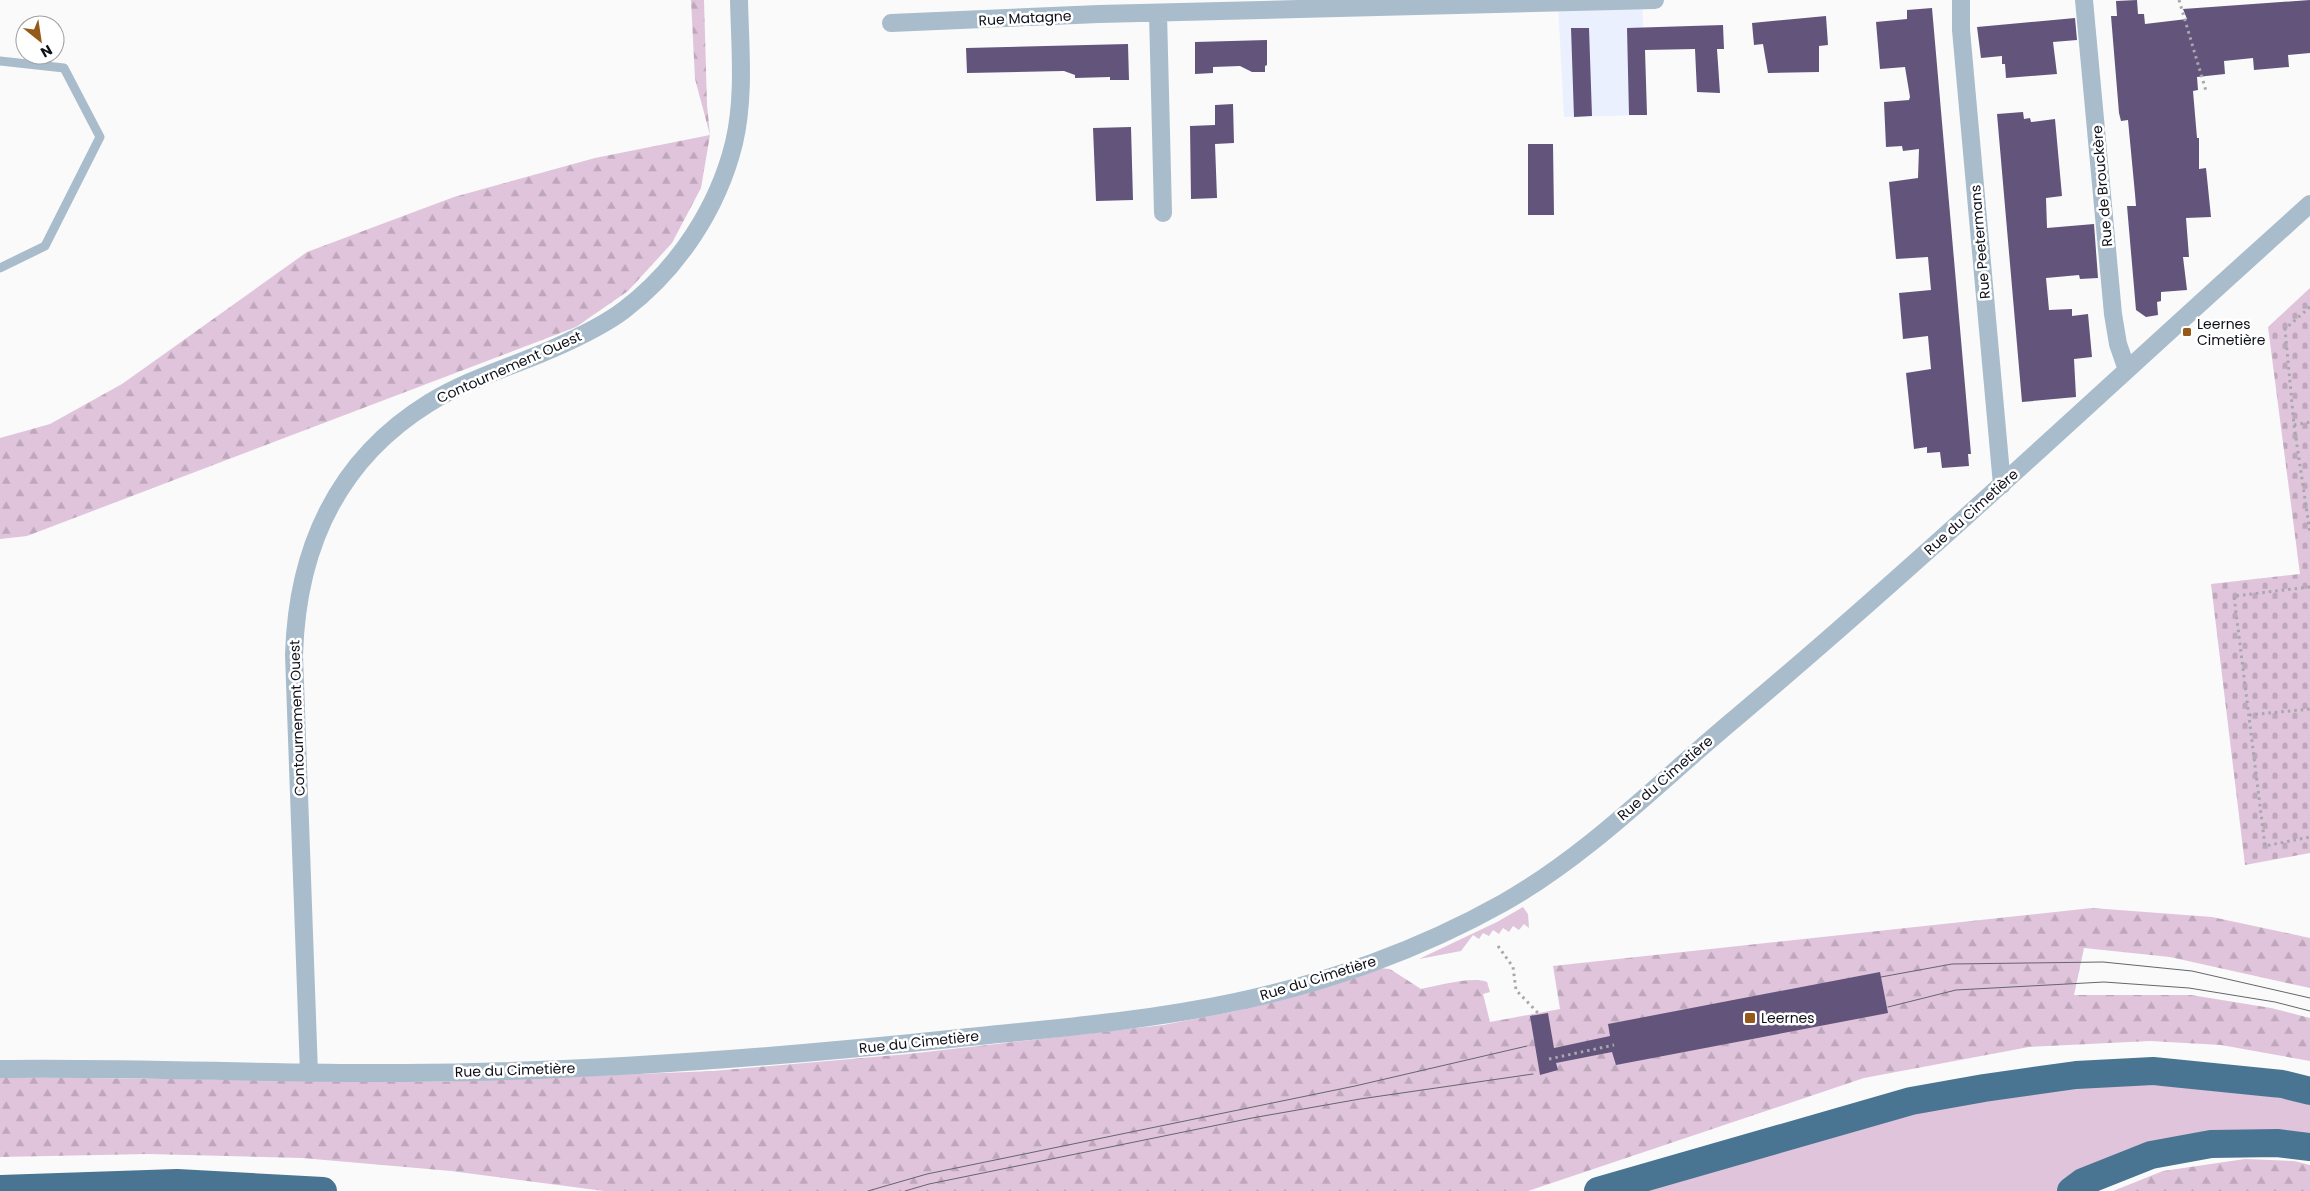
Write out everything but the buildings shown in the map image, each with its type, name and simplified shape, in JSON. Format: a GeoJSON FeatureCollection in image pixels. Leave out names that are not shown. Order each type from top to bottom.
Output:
{"type":"FeatureCollection","features":[{"type":"Feature","properties":{"kind":"highway"},"geometry":{"type":"LineString","coordinates":[[1598,1191],[1902,1103],[2076,1075],[2153,1071],[2282,1084],[2310,1091]]}},
{"type":"Feature","properties":{"kind":"highway"},"geometry":{"type":"LineString","coordinates":[[2071,1191],[2083,1182],[2151,1156],[2202,1146],[2277,1143],[2310,1147]]}},
{"type":"Feature","properties":{"kind":"highway"},"geometry":{"type":"LineString","coordinates":[[0,1189],[177,1183],[324,1191]]}},
{"type":"Feature","properties":{"kind":"street","name":"Contournement Ouest"},"geometry":{"type":"LineString","coordinates":[[309,1073],[294,655],[295,619],[301,584],[311,547],[330,505],[371,451],[393,429],[429,403],[462,385],[552,349],[592,330],[623,311],[669,269],[689,243],[709,208],[723,176],[734,142],[740,105],[739,0]]}},
{"type":"Feature","properties":{"kind":"street","name":"Rue Matagne"},"geometry":{"type":"LineString","coordinates":[[892,23],[1158,13],[1306,5],[1655,0]]}},
{"type":"Feature","properties":{"kind":"street","name":"Rue Peetermans"},"geometry":{"type":"LineString","coordinates":[[1961,0],[1961,30],[2002,485]]}},
{"type":"Feature","properties":{"kind":"street","name":"Rue de Brouckère"},"geometry":{"type":"LineString","coordinates":[[2084,0],[2113,314],[2118,344],[2127,370]]}},
{"type":"Feature","properties":{"kind":"street"},"geometry":{"type":"LineString","coordinates":[[1158,13],[1163,213]]}},
{"type":"Feature","properties":{"kind":"street","name":"Rue du Cimetière"},"geometry":{"type":"LineString","coordinates":[[0,1069],[57,1068],[412,1073],[659,1065],[786,1056],[1032,1031],[1165,1015],[1237,1002],[1356,968],[1458,926],[1501,904],[1563,864],[1598,837],[2002,485],[2310,204]]}},
{"type":"Feature","properties":{"kind":"lane"},"geometry":{"type":"LineString","coordinates":[[0,60],[64,68],[100,137],[46,246],[0,268]]}},
{"type":"Feature","properties":{"kind":"path"},"geometry":{"type":"LineString","coordinates":[[2179,0],[2206,91]]}},
{"type":"Feature","properties":{"kind":"path"},"geometry":{"type":"LineString","coordinates":[[2310,307],[2285,329],[2294,425],[2310,533]]}},
{"type":"Feature","properties":{"kind":"path"},"geometry":{"type":"LineString","coordinates":[[2294,425],[2310,422]]}},
{"type":"Feature","properties":{"kind":"path"},"geometry":{"type":"LineString","coordinates":[[2310,587],[2234,596],[2265,846],[2310,837]]}},
{"type":"Feature","properties":{"kind":"path"},"geometry":{"type":"LineString","coordinates":[[2249,716],[2310,709]]}},
{"type":"Feature","properties":{"kind":"path"},"geometry":{"type":"LineString","coordinates":[[1498,946],[1514,968],[1516,990],[1539,1014]]}},
{"type":"Feature","properties":{"kind":"path"},"geometry":{"type":"LineString","coordinates":[[1549,1059],[1614,1045]]}},
{"type":"Feature","properties":{"kind":"shaded area"},"geometry":{"type":"Polygon","coordinates":[[[1642,1],[1647,115],[1564,117],[1558,4],[1642,1]]]}},
{"type":"Feature","properties":{"kind":"green space"},"geometry":{"type":"Polygon","coordinates":[[[691,0],[704,0],[707,105],[710,135],[695,79],[691,0]]]}},
{"type":"Feature","properties":{"kind":"green space"},"geometry":{"type":"Polygon","coordinates":[[[710,135],[701,188],[672,243],[628,291],[576,327],[27,536],[0,539],[0,438],[50,424],[122,384],[307,252],[454,197],[595,158],[710,135]]]}},
{"type":"Feature","properties":{"kind":"green space"},"geometry":{"type":"Polygon","coordinates":[[[2310,288],[2310,853],[2245,865],[2211,584],[2300,574],[2268,327],[2310,288]]]}},
{"type":"Feature","properties":{"kind":"green space"},"geometry":{"type":"Polygon","coordinates":[[[1523,907],[1528,914],[1529,928],[1524,924],[1519,930],[1513,926],[1509,932],[1503,928],[1499,934],[1493,930],[1489,936],[1483,933],[1479,939],[1473,935],[1461,951],[1419,959],[1497,922],[1523,907]]]}},
{"type":"Feature","properties":{"kind":"green space"},"geometry":{"type":"Polygon","coordinates":[[[2092,908],[2212,917],[2310,938],[2310,988],[2170,957],[2084,948],[2074,995],[2191,995],[2271,1008],[2310,1018],[2310,1061],[2221,1045],[2150,1041],[2029,1047],[1864,1078],[1528,1191],[604,1191],[451,1171],[302,1158],[148,1154],[0,1157],[0,1077],[438,1082],[713,1071],[908,1054],[1163,1025],[1236,1011],[1322,988],[1379,968],[1390,969],[1421,989],[1473,980],[1487,982],[1490,992],[1483,994],[1490,1022],[1560,1009],[1553,966],[2092,908]]]}},
{"type":"Feature","properties":{"kind":"green space"},"geometry":{"type":"Polygon","coordinates":[[[2116,1084],[2238,1091],[2310,1105],[2310,1138],[2290,1134],[2062,1191],[1637,1191],[1892,1119],[1980,1099],[2116,1084]]]}},
{"type":"Feature","properties":{"kind":"green space"},"geometry":{"type":"Polygon","coordinates":[[[2245,1159],[2294,1161],[2310,1165],[2310,1191],[2113,1191],[2163,1171],[2245,1159]]]}},
{"type":"Feature","properties":{"kind":"tram line"},"geometry":{"type":"LineString","coordinates":[[1881,977],[1952,964],[2103,962],[2192,971],[2310,998]]}},
{"type":"Feature","properties":{"kind":"tram line"},"geometry":{"type":"LineString","coordinates":[[1888,1007],[1956,990],[2104,982],[2189,988],[2275,1002],[2310,1011]]}},
{"type":"Feature","properties":{"kind":"tram line"},"geometry":{"type":"LineString","coordinates":[[868,1191],[927,1174],[1355,1086],[1527,1046]]}},
{"type":"Feature","properties":{"kind":"tram line"},"geometry":{"type":"LineString","coordinates":[[905,1191],[929,1184],[1252,1118],[1360,1099],[1533,1074]]}},
{"type":"Feature","properties":{"kind":"place","name":"Leernes Cimetière"},"geometry":{"type":"Point","coordinates":[2187,332]}},
{"type":"Feature","properties":{"kind":"place","name":"Leernes"},"geometry":{"type":"Point","coordinates":[1750,1018]}}]}
